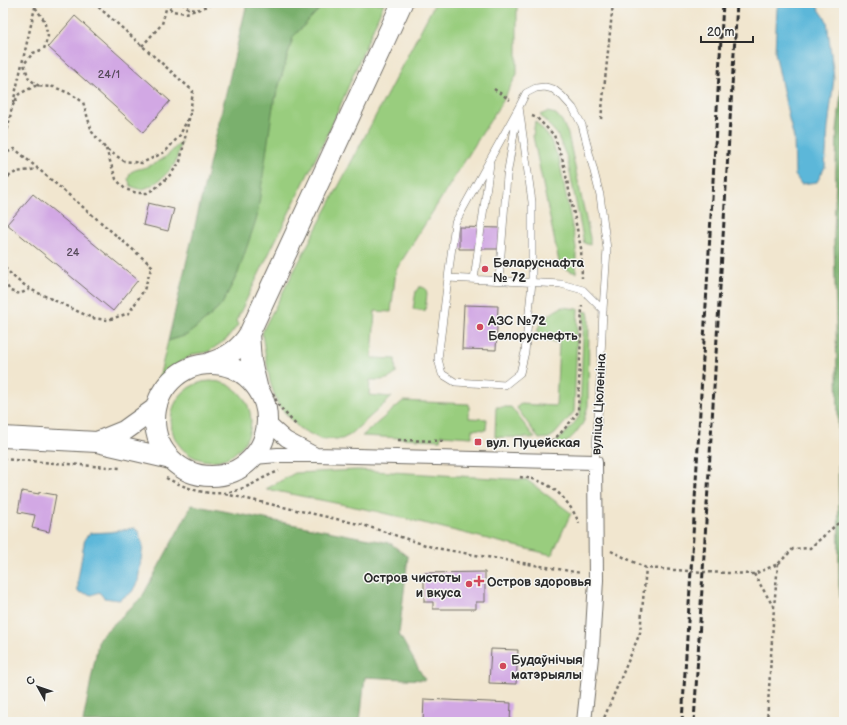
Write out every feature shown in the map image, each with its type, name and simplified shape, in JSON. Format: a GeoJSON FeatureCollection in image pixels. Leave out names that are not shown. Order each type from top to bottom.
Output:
{"type":"FeatureCollection","features":[{"type":"Feature","properties":{"kind":"main road"},"geometry":{"type":"LineString","coordinates":[[97,442],[124,431],[175,376],[202,358],[222,358],[232,353],[239,347],[249,334],[402,3]]}},
{"type":"Feature","properties":{"kind":"main road"},"geometry":{"type":"LineString","coordinates":[[249,334],[251,361],[265,388]]}},
{"type":"Feature","properties":{"kind":"main road"},"geometry":{"type":"LineString","coordinates":[[202,358],[228,365],[244,373],[265,388]]}},
{"type":"Feature","properties":{"kind":"main road"},"geometry":{"type":"LineString","coordinates":[[3,437],[97,442],[168,468],[186,470],[203,476],[222,475],[239,469],[254,457],[264,441],[268,423],[268,413],[262,394],[265,388]]}},
{"type":"Feature","properties":{"kind":"main road"},"geometry":{"type":"LineString","coordinates":[[153,399],[156,432],[168,468]]}},
{"type":"Feature","properties":{"kind":"street","name":"вуліца Цюленіна"},"geometry":{"type":"LineString","coordinates":[[268,423],[286,439],[316,455]]}},
{"type":"Feature","properties":{"kind":"street","name":"вуліца Цюленіна"},"geometry":{"type":"LineString","coordinates":[[254,457],[278,455],[316,455],[595,462]]}},
{"type":"Feature","properties":{"kind":"street"},"geometry":{"type":"LineString","coordinates":[[584,722],[592,648],[596,580],[595,462]]}},
{"type":"Feature","properties":{"kind":"lane","name":"вуліца Цюленіна"},"geometry":{"type":"LineString","coordinates":[[518,107],[526,93],[536,88],[545,87],[552,89],[562,96],[573,108],[582,125],[600,195],[607,248],[595,462]]}},
{"type":"Feature","properties":{"kind":"lane"},"geometry":{"type":"LineString","coordinates":[[518,107],[532,202],[532,282],[525,352],[520,373],[505,385],[455,382],[442,374],[438,358],[456,223],[518,107]]}},
{"type":"Feature","properties":{"kind":"lane"},"geometry":{"type":"LineString","coordinates":[[499,280],[507,176],[518,107]]}},
{"type":"Feature","properties":{"kind":"lane"},"geometry":{"type":"LineString","coordinates":[[474,279],[491,158]]}},
{"type":"Feature","properties":{"kind":"lane"},"geometry":{"type":"LineString","coordinates":[[448,278],[561,284],[583,290],[603,310]]}},
{"type":"Feature","properties":{"kind":"path"},"geometry":{"type":"LineString","coordinates":[[5,268],[17,280],[30,289],[92,318],[108,320],[129,313],[144,290],[152,266],[15,149],[3,153],[36,3]]}},
{"type":"Feature","properties":{"kind":"path"},"geometry":{"type":"LineString","coordinates":[[35,7],[40,3]]}},
{"type":"Feature","properties":{"kind":"path"},"geometry":{"type":"LineString","coordinates":[[94,3],[193,91],[180,162],[157,188],[147,193],[137,193],[125,189],[116,179],[106,149]]}},
{"type":"Feature","properties":{"kind":"path"},"geometry":{"type":"LineString","coordinates":[[182,3],[188,8],[195,10]]}},
{"type":"Feature","properties":{"kind":"path"},"geometry":{"type":"LineString","coordinates":[[167,4],[172,10],[186,13],[214,3]]}},
{"type":"Feature","properties":{"kind":"path"},"geometry":{"type":"LineString","coordinates":[[601,119],[613,3]]}},
{"type":"Feature","properties":{"kind":"path"},"geometry":{"type":"LineString","coordinates":[[142,46],[162,24],[167,4]]}},
{"type":"Feature","properties":{"kind":"path"},"geometry":{"type":"LineString","coordinates":[[35,7],[44,20],[48,36],[44,49],[33,53],[24,64],[29,79],[39,86]]}},
{"type":"Feature","properties":{"kind":"path"},"geometry":{"type":"LineString","coordinates":[[12,107],[19,94],[35,86],[54,87],[72,94],[83,102],[92,132],[106,149],[124,161],[142,163],[165,152],[180,135],[190,114]]}},
{"type":"Feature","properties":{"kind":"path"},"geometry":{"type":"LineString","coordinates":[[494,89],[518,107],[537,118],[554,135],[563,161],[581,248],[583,290],[578,412],[560,434],[548,443],[530,443]]}},
{"type":"Feature","properties":{"kind":"path"},"geometry":{"type":"LineString","coordinates":[[3,180],[16,172],[38,169]]}},
{"type":"Feature","properties":{"kind":"path"},"geometry":{"type":"LineString","coordinates":[[3,262],[5,268],[5,282],[10,291],[20,294],[30,289]]}},
{"type":"Feature","properties":{"kind":"path"},"geometry":{"type":"LineString","coordinates":[[153,399],[171,368],[202,358]]}},
{"type":"Feature","properties":{"kind":"path"},"geometry":{"type":"LineString","coordinates":[[265,388],[299,428]]}},
{"type":"Feature","properties":{"kind":"path"},"geometry":{"type":"LineString","coordinates":[[394,440],[447,441]]}},
{"type":"Feature","properties":{"kind":"path"},"geometry":{"type":"LineString","coordinates":[[3,459],[122,468]]}},
{"type":"Feature","properties":{"kind":"path"},"geometry":{"type":"LineString","coordinates":[[168,468],[181,486],[201,492],[224,494],[364,525],[435,548],[585,574]]}},
{"type":"Feature","properties":{"kind":"path"},"geometry":{"type":"LineString","coordinates":[[224,494],[248,486],[280,471]]}},
{"type":"Feature","properties":{"kind":"path"},"geometry":{"type":"LineString","coordinates":[[519,477],[535,479],[550,486],[565,499],[575,512],[581,528]]}},
{"type":"Feature","properties":{"kind":"path"},"geometry":{"type":"LineString","coordinates":[[608,550],[646,568],[754,574],[778,564],[793,549],[810,548],[844,518]]}},
{"type":"Feature","properties":{"kind":"path"},"geometry":{"type":"LineString","coordinates":[[767,722],[778,564]]}},
{"type":"Feature","properties":{"kind":"path"},"geometry":{"type":"LineString","coordinates":[[596,722],[604,718],[640,633],[646,568]]}},
{"type":"Feature","properties":{"kind":"path"},"geometry":{"type":"LineString","coordinates":[[754,574],[774,606]]}},
{"type":"Feature","properties":{"kind":"green space"},"geometry":{"type":"Polygon","coordinates":[[[247,3],[325,3],[293,37],[273,106],[257,217],[238,273],[221,306],[187,335],[168,341],[247,3]]]}},
{"type":"Feature","properties":{"kind":"green space"},"geometry":{"type":"Polygon","coordinates":[[[325,3],[384,3],[331,127],[236,321],[238,325],[227,339],[208,352],[194,354],[171,368],[158,382],[168,341],[187,335],[221,306],[238,273],[273,106],[293,37],[325,3]]]}},
{"type":"Feature","properties":{"kind":"green space"},"geometry":{"type":"Polygon","coordinates":[[[435,3],[518,3],[517,74],[505,97],[396,270],[391,312],[375,311],[372,358],[395,359],[396,373],[387,379],[370,380],[369,395],[392,397],[350,435],[342,439],[320,439],[299,428],[278,405],[270,382],[262,334],[435,3]]]}},
{"type":"Feature","properties":{"kind":"green space"},"geometry":{"type":"Polygon","coordinates":[[[844,70],[844,622],[842,617],[839,585],[838,416],[834,237],[837,132],[844,70]]]}},
{"type":"Feature","properties":{"kind":"green space"},"geometry":{"type":"Polygon","coordinates":[[[547,112],[556,114],[562,121],[568,134],[590,238],[590,245],[584,243],[567,158],[557,134],[540,115],[547,112]]]}},
{"type":"Feature","properties":{"kind":"green space"},"geometry":{"type":"Polygon","coordinates":[[[535,121],[549,137],[559,159],[576,247],[576,273],[565,269],[559,262],[533,136],[535,121]]]}},
{"type":"Feature","properties":{"kind":"green space"},"geometry":{"type":"Polygon","coordinates":[[[181,141],[175,163],[164,176],[145,188],[139,189],[131,186],[128,179],[131,172],[152,165],[161,160],[181,141]]]}},
{"type":"Feature","properties":{"kind":"green space"},"geometry":{"type":"Polygon","coordinates":[[[419,287],[426,289],[427,294],[425,311],[413,309],[416,291],[419,287]]]}},
{"type":"Feature","properties":{"kind":"green space"},"geometry":{"type":"Polygon","coordinates":[[[562,307],[578,309],[574,412],[555,434],[549,438],[539,439],[517,408],[520,404],[556,406],[559,343],[542,339],[538,333],[538,329],[546,317],[562,307]]]}},
{"type":"Feature","properties":{"kind":"green space"},"geometry":{"type":"Polygon","coordinates":[[[584,311],[588,312],[589,317],[588,406],[583,423],[575,434],[568,441],[556,447],[554,444],[568,431],[580,415],[584,311]]]}},
{"type":"Feature","properties":{"kind":"green space"},"geometry":{"type":"Polygon","coordinates":[[[211,381],[226,384],[239,393],[248,406],[251,421],[248,436],[239,449],[226,458],[211,461],[196,458],[183,449],[174,436],[171,421],[174,406],[183,393],[196,384],[211,381]]]}},
{"type":"Feature","properties":{"kind":"green space"},"geometry":{"type":"Polygon","coordinates":[[[403,401],[469,404],[469,418],[487,419],[486,430],[472,429],[472,437],[441,435],[440,440],[362,436],[403,401]]]}},
{"type":"Feature","properties":{"kind":"green space"},"geometry":{"type":"Polygon","coordinates":[[[496,407],[511,407],[535,438],[495,437],[496,407]]]}},
{"type":"Feature","properties":{"kind":"green space"},"geometry":{"type":"Polygon","coordinates":[[[357,470],[527,480],[571,513],[552,555],[375,511],[266,489],[295,473],[357,470]]]}},
{"type":"Feature","properties":{"kind":"green space"},"geometry":{"type":"Polygon","coordinates":[[[192,505],[390,543],[408,557],[399,634],[425,680],[365,677],[360,722],[83,722],[99,638],[142,597],[192,505]]]}},
{"type":"Feature","properties":{"kind":"water"},"geometry":{"type":"Polygon","coordinates":[[[780,3],[815,3],[827,21],[834,78],[825,167],[817,182],[801,184],[795,175],[794,138],[775,52],[777,8],[780,3]]]}},
{"type":"Feature","properties":{"kind":"water"},"geometry":{"type":"Polygon","coordinates":[[[134,528],[139,532],[143,546],[138,581],[132,592],[119,600],[104,598],[99,592],[92,595],[78,592],[78,579],[85,538],[90,533],[110,532],[134,528]]]}},
{"type":"Feature","properties":{"kind":"building"},"geometry":{"type":"Polygon","coordinates":[[[75,16],[170,101],[143,132],[48,47],[75,16]]]}},
{"type":"Feature","properties":{"kind":"building"},"geometry":{"type":"Polygon","coordinates":[[[33,194],[138,280],[113,311],[7,224],[33,194]]]}},
{"type":"Feature","properties":{"kind":"building"},"geometry":{"type":"Polygon","coordinates":[[[148,203],[174,209],[168,231],[143,225],[148,203]]]}},
{"type":"Feature","properties":{"kind":"building"},"geometry":{"type":"Polygon","coordinates":[[[459,227],[501,228],[501,249],[459,249],[459,227]]]}},
{"type":"Feature","properties":{"kind":"building","name":"АЗС №72 Белоруснефть"},"geometry":{"type":"Polygon","coordinates":[[[464,305],[498,306],[496,350],[462,349],[464,305]]]}},
{"type":"Feature","properties":{"kind":"building"},"geometry":{"type":"Polygon","coordinates":[[[22,491],[56,495],[49,532],[32,528],[35,515],[18,512],[22,491]]]}},
{"type":"Feature","properties":{"kind":"building"},"geometry":{"type":"Polygon","coordinates":[[[485,572],[485,602],[476,602],[476,609],[433,609],[433,602],[424,602],[424,573],[485,572]]]}},
{"type":"Feature","properties":{"kind":"building","name":"Будаўнічыя матэрыялы"},"geometry":{"type":"Polygon","coordinates":[[[491,649],[518,650],[516,684],[489,683],[491,649]]]}},
{"type":"Feature","properties":{"kind":"building"},"geometry":{"type":"Polygon","coordinates":[[[424,699],[511,703],[510,722],[423,722],[424,699]]]}},
{"type":"Feature","properties":{"kind":"railway"},"geometry":{"type":"LineString","coordinates":[[682,722],[723,3]]}},
{"type":"Feature","properties":{"kind":"railway"},"geometry":{"type":"LineString","coordinates":[[694,722],[737,3]]}},
{"type":"Feature","properties":{"kind":"place","name":"Беларуснафта № 72"},"geometry":{"type":"Point","coordinates":[485,269]}},
{"type":"Feature","properties":{"kind":"place","name":"АЗС №72 Белоруснефть"},"geometry":{"type":"Point","coordinates":[480,327]}},
{"type":"Feature","properties":{"kind":"place","name":"вул. Пуцейская"},"geometry":{"type":"Point","coordinates":[478,442]}},
{"type":"Feature","properties":{"kind":"place","name":"Остров здоровья"},"geometry":{"type":"Point","coordinates":[479,581]}},
{"type":"Feature","properties":{"kind":"place","name":"Остров чистоты и вкуса"},"geometry":{"type":"Point","coordinates":[469,584]}},
{"type":"Feature","properties":{"kind":"place","name":"Будаўнічыя матэрыялы"},"geometry":{"type":"Point","coordinates":[503,666]}}]}
